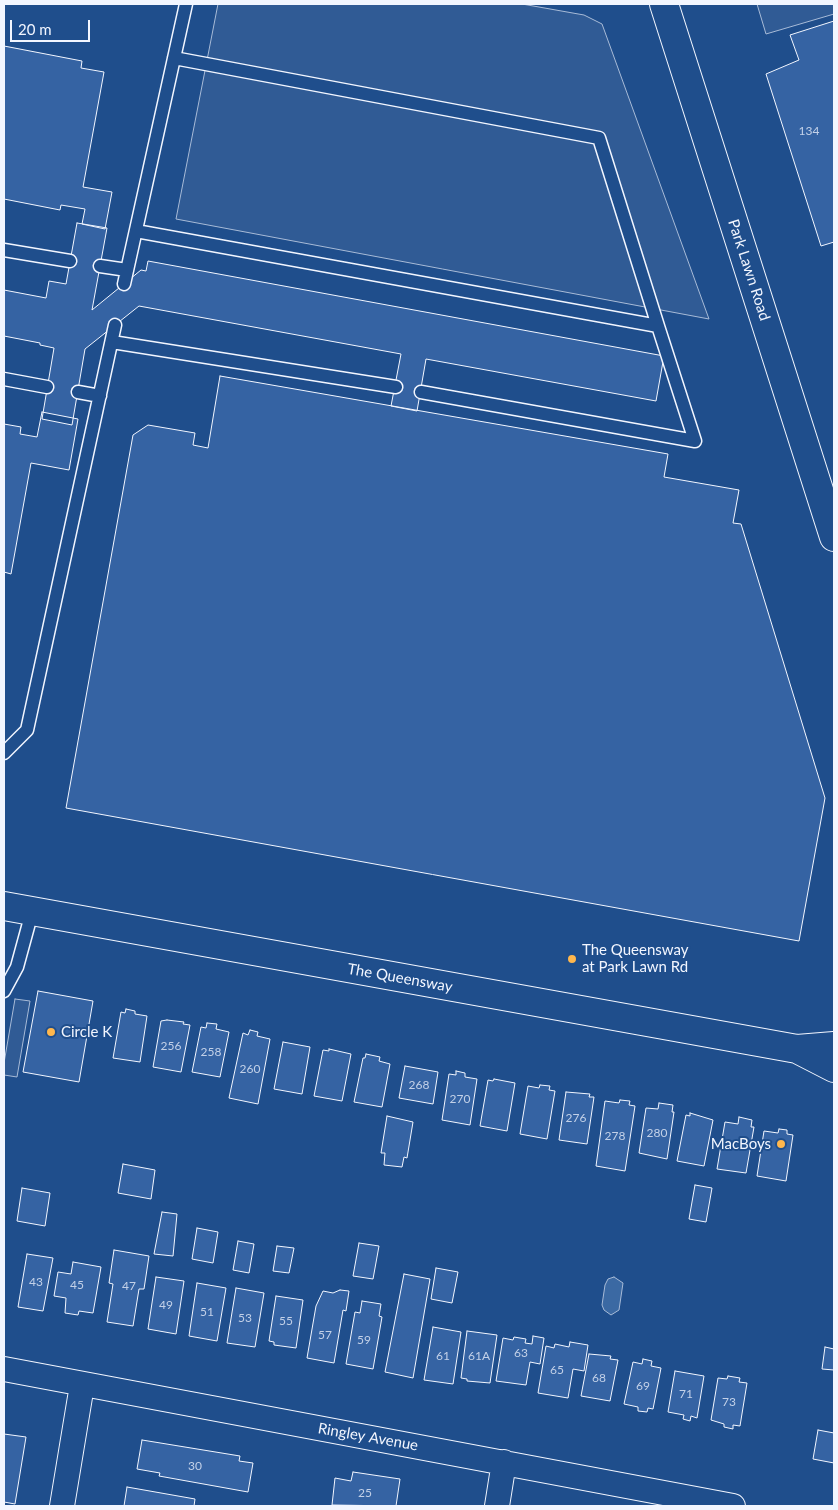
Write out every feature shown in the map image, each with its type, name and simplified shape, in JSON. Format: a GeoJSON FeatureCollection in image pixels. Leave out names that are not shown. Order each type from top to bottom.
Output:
{"type":"FeatureCollection","features":[{"type":"Feature","properties":{"kind":"main road","name":"Park Lawn Road"},"geometry":{"type":"LineString","coordinates":[[664,4],[834,537]]}},
{"type":"Feature","properties":{"kind":"main road","name":"The Queensway"},"geometry":{"type":"LineString","coordinates":[[4,906],[797,1049],[834,1046]]}},
{"type":"Feature","properties":{"kind":"main road","name":"The Queensway"},"geometry":{"type":"LineString","coordinates":[[797,1049],[834,1068]]}},
{"type":"Feature","properties":{"kind":"street","name":"Ringley Avenue"},"geometry":{"type":"LineString","coordinates":[[4,1369],[733,1506]]}},
{"type":"Feature","properties":{"kind":"street"},"geometry":{"type":"LineString","coordinates":[[62,1506],[82,1385]]}},
{"type":"Feature","properties":{"kind":"street"},"geometry":{"type":"LineString","coordinates":[[497,1506],[504,1462]]}},
{"type":"Feature","properties":{"kind":"lane"},"geometry":{"type":"LineString","coordinates":[[124,284],[186,4]]}},
{"type":"Feature","properties":{"kind":"lane"},"geometry":{"type":"LineString","coordinates":[[174,58],[599,138],[695,441],[421,392]]}},
{"type":"Feature","properties":{"kind":"lane"},"geometry":{"type":"LineString","coordinates":[[136,231],[658,326]]}},
{"type":"Feature","properties":{"kind":"lane"},"geometry":{"type":"LineString","coordinates":[[4,250],[70,261]]}},
{"type":"Feature","properties":{"kind":"lane"},"geometry":{"type":"LineString","coordinates":[[100,266],[128,270]]}},
{"type":"Feature","properties":{"kind":"lane"},"geometry":{"type":"LineString","coordinates":[[4,753],[27,730],[115,325]]}},
{"type":"Feature","properties":{"kind":"lane"},"geometry":{"type":"LineString","coordinates":[[112,342],[396,387]]}},
{"type":"Feature","properties":{"kind":"lane"},"geometry":{"type":"LineString","coordinates":[[4,379],[47,387]]}},
{"type":"Feature","properties":{"kind":"lane"},"geometry":{"type":"LineString","coordinates":[[78,392],[100,396]]}},
{"type":"Feature","properties":{"kind":"lane"},"geometry":{"type":"LineString","coordinates":[[4,991],[17,968],[32,912]]}},
{"type":"Feature","properties":{"kind":"shaded area"},"geometry":{"type":"Polygon","coordinates":[[[218,4],[522,4],[584,15],[602,24],[709,319],[176,219],[218,4]]]}},
{"type":"Feature","properties":{"kind":"shaded area"},"geometry":{"type":"Polygon","coordinates":[[[757,4],[834,4],[834,14],[766,34],[757,4]]]}},
{"type":"Feature","properties":{"kind":"shaded area"},"geometry":{"type":"Polygon","coordinates":[[[15,999],[30,1001],[17,1077],[4,1075],[4,1063],[15,999]]]}},
{"type":"Feature","properties":{"kind":"shaded area"},"geometry":{"type":"Polygon","coordinates":[[[614,1277],[623,1283],[619,1310],[611,1315],[604,1310],[602,1305],[605,1285],[608,1279],[614,1277]]]}},
{"type":"Feature","properties":{"kind":"building"},"geometry":{"type":"Polygon","coordinates":[[[834,21],[834,242],[821,246],[766,74],[799,60],[790,35],[834,21]]]}},
{"type":"Feature","properties":{"kind":"building"},"geometry":{"type":"Polygon","coordinates":[[[4,46],[82,61],[81,68],[104,72],[83,187],[112,192],[105,229],[82,224],[85,209],[61,205],[60,210],[4,199],[4,46]]]}},
{"type":"Feature","properties":{"kind":"building"},"geometry":{"type":"Polygon","coordinates":[[[77,223],[107,228],[92,310],[141,270],[146,271],[148,261],[664,356],[656,401],[426,359],[417,411],[391,406],[401,354],[139,306],[85,349],[72,425],[42,419],[54,348],[40,345],[40,343],[4,336],[4,290],[46,298],[49,281],[66,284],[77,223]]]}},
{"type":"Feature","properties":{"kind":"building"},"geometry":{"type":"Polygon","coordinates":[[[220,376],[668,454],[664,477],[739,490],[733,523],[741,524],[825,798],[799,941],[66,808],[133,435],[148,425],[195,433],[193,445],[208,448],[220,376]]]}},
{"type":"Feature","properties":{"kind":"building"},"geometry":{"type":"Polygon","coordinates":[[[42,412],[78,419],[69,470],[31,463],[11,574],[4,572],[4,424],[21,427],[20,434],[37,437],[42,412]]]}},
{"type":"Feature","properties":{"kind":"building"},"geometry":{"type":"Polygon","coordinates":[[[38,991],[93,1001],[79,1082],[23,1072],[38,991]]]}},
{"type":"Feature","properties":{"kind":"building"},"geometry":{"type":"Polygon","coordinates":[[[126,1009],[135,1011],[135,1014],[147,1016],[140,1062],[113,1058],[121,1012],[125,1013],[126,1009]]]}},
{"type":"Feature","properties":{"kind":"building"},"geometry":{"type":"Polygon","coordinates":[[[161,1021],[184,1022],[183,1024],[190,1025],[181,1072],[153,1067],[161,1021]]]}},
{"type":"Feature","properties":{"kind":"building"},"geometry":{"type":"Polygon","coordinates":[[[207,1023],[217,1024],[216,1029],[229,1032],[220,1077],[192,1072],[201,1027],[206,1028],[207,1023]]]}},
{"type":"Feature","properties":{"kind":"building"},"geometry":{"type":"Polygon","coordinates":[[[250,1030],[258,1032],[257,1036],[270,1039],[258,1104],[229,1098],[243,1033],[248,1035],[250,1030]]]}},
{"type":"Feature","properties":{"kind":"building"},"geometry":{"type":"Polygon","coordinates":[[[283,1042],[310,1047],[302,1094],[274,1089],[283,1042]]]}},
{"type":"Feature","properties":{"kind":"building"},"geometry":{"type":"Polygon","coordinates":[[[329,1049],[351,1054],[342,1101],[314,1096],[323,1050],[329,1051],[329,1049]]]}},
{"type":"Feature","properties":{"kind":"building"},"geometry":{"type":"Polygon","coordinates":[[[366,1054],[380,1057],[379,1061],[390,1064],[382,1107],[354,1102],[363,1058],[365,1058],[366,1054]]]}},
{"type":"Feature","properties":{"kind":"building"},"geometry":{"type":"Polygon","coordinates":[[[405,1066],[438,1072],[433,1104],[399,1098],[405,1066]]]}},
{"type":"Feature","properties":{"kind":"building"},"geometry":{"type":"Polygon","coordinates":[[[456,1071],[465,1073],[465,1077],[477,1079],[470,1125],[442,1120],[449,1074],[456,1075],[456,1071]]]}},
{"type":"Feature","properties":{"kind":"building"},"geometry":{"type":"Polygon","coordinates":[[[494,1079],[515,1083],[507,1131],[480,1126],[488,1080],[493,1081],[494,1079]]]}},
{"type":"Feature","properties":{"kind":"building"},"geometry":{"type":"Polygon","coordinates":[[[540,1085],[550,1086],[549,1090],[555,1091],[547,1139],[520,1134],[528,1086],[539,1088],[540,1085]]]}},
{"type":"Feature","properties":{"kind":"building"},"geometry":{"type":"Polygon","coordinates":[[[566,1092],[590,1094],[589,1097],[594,1097],[587,1144],[559,1140],[566,1092]]]}},
{"type":"Feature","properties":{"kind":"building"},"geometry":{"type":"Polygon","coordinates":[[[620,1100],[630,1101],[629,1105],[635,1106],[625,1171],[596,1166],[605,1101],[619,1103],[620,1100]]]}},
{"type":"Feature","properties":{"kind":"building"},"geometry":{"type":"Polygon","coordinates":[[[659,1103],[673,1105],[672,1112],[674,1112],[667,1159],[639,1153],[646,1108],[658,1109],[659,1103]]]}},
{"type":"Feature","properties":{"kind":"building"},"geometry":{"type":"Polygon","coordinates":[[[690,1113],[713,1120],[704,1166],[677,1161],[686,1115],[690,1116],[690,1113]]]}},
{"type":"Feature","properties":{"kind":"building"},"geometry":{"type":"Polygon","coordinates":[[[387,1116],[413,1122],[407,1158],[404,1157],[402,1167],[384,1165],[385,1153],[381,1153],[387,1116]]]}},
{"type":"Feature","properties":{"kind":"building"},"geometry":{"type":"Polygon","coordinates":[[[739,1117],[752,1120],[751,1127],[754,1127],[746,1173],[717,1169],[725,1122],[738,1124],[739,1117]]]}},
{"type":"Feature","properties":{"kind":"building"},"geometry":{"type":"Polygon","coordinates":[[[779,1129],[787,1130],[787,1134],[793,1135],[786,1181],[757,1176],[764,1131],[778,1133],[779,1129]]]}},
{"type":"Feature","properties":{"kind":"building"},"geometry":{"type":"Polygon","coordinates":[[[123,1164],[155,1170],[151,1199],[118,1193],[123,1164]]]}},
{"type":"Feature","properties":{"kind":"building"},"geometry":{"type":"Polygon","coordinates":[[[695,1185],[712,1188],[706,1222],[689,1219],[695,1185]]]}},
{"type":"Feature","properties":{"kind":"building"},"geometry":{"type":"Polygon","coordinates":[[[22,1188],[50,1193],[45,1226],[17,1221],[22,1188]]]}},
{"type":"Feature","properties":{"kind":"building"},"geometry":{"type":"Polygon","coordinates":[[[162,1212],[177,1214],[173,1256],[154,1254],[162,1212]]]}},
{"type":"Feature","properties":{"kind":"building"},"geometry":{"type":"Polygon","coordinates":[[[197,1228],[218,1232],[213,1263],[192,1259],[197,1228]]]}},
{"type":"Feature","properties":{"kind":"building"},"geometry":{"type":"Polygon","coordinates":[[[238,1241],[254,1244],[249,1273],[233,1270],[238,1241]]]}},
{"type":"Feature","properties":{"kind":"building"},"geometry":{"type":"Polygon","coordinates":[[[359,1243],[379,1246],[373,1279],[353,1276],[359,1243]]]}},
{"type":"Feature","properties":{"kind":"building"},"geometry":{"type":"Polygon","coordinates":[[[277,1246],[294,1248],[289,1273],[273,1271],[277,1246]]]}},
{"type":"Feature","properties":{"kind":"building"},"geometry":{"type":"Polygon","coordinates":[[[114,1250],[149,1256],[144,1289],[139,1289],[133,1326],[107,1322],[113,1284],[109,1283],[114,1250]]]}},
{"type":"Feature","properties":{"kind":"building"},"geometry":{"type":"Polygon","coordinates":[[[27,1254],[53,1258],[43,1311],[18,1307],[27,1254]]]}},
{"type":"Feature","properties":{"kind":"building"},"geometry":{"type":"Polygon","coordinates":[[[73,1262],[101,1267],[93,1313],[79,1311],[78,1315],[65,1313],[66,1298],[54,1296],[58,1272],[71,1274],[73,1262]]]}},
{"type":"Feature","properties":{"kind":"building"},"geometry":{"type":"Polygon","coordinates":[[[436,1268],[458,1272],[452,1303],[431,1299],[436,1268]]]}},
{"type":"Feature","properties":{"kind":"building"},"geometry":{"type":"Polygon","coordinates":[[[404,1274],[430,1279],[413,1378],[385,1372],[404,1274]]]}},
{"type":"Feature","properties":{"kind":"building"},"geometry":{"type":"Polygon","coordinates":[[[156,1277],[184,1281],[176,1334],[148,1329],[156,1277]]]}},
{"type":"Feature","properties":{"kind":"building"},"geometry":{"type":"Polygon","coordinates":[[[197,1283],[226,1288],[217,1341],[189,1336],[197,1283]]]}},
{"type":"Feature","properties":{"kind":"building"},"geometry":{"type":"Polygon","coordinates":[[[236,1288],[264,1293],[255,1347],[227,1343],[236,1288]]]}},
{"type":"Feature","properties":{"kind":"building"},"geometry":{"type":"Polygon","coordinates":[[[340,1290],[349,1291],[346,1311],[343,1310],[334,1363],[307,1358],[316,1306],[323,1291],[333,1293],[340,1290]]]}},
{"type":"Feature","properties":{"kind":"building"},"geometry":{"type":"Polygon","coordinates":[[[276,1296],[303,1300],[296,1348],[274,1345],[274,1342],[269,1341],[276,1296]]]}},
{"type":"Feature","properties":{"kind":"building"},"geometry":{"type":"Polygon","coordinates":[[[362,1301],[381,1304],[379,1316],[382,1317],[373,1369],[346,1364],[355,1312],[360,1313],[362,1301]]]}},
{"type":"Feature","properties":{"kind":"building"},"geometry":{"type":"Polygon","coordinates":[[[433,1327],[461,1332],[453,1384],[424,1380],[433,1327]]]}},
{"type":"Feature","properties":{"kind":"building"},"geometry":{"type":"Polygon","coordinates":[[[467,1331],[497,1335],[490,1383],[467,1381],[467,1379],[461,1378],[467,1331]]]}},
{"type":"Feature","properties":{"kind":"building"},"geometry":{"type":"Polygon","coordinates":[[[533,1336],[544,1338],[540,1364],[530,1362],[526,1385],[496,1381],[503,1338],[513,1340],[514,1337],[526,1339],[525,1343],[532,1344],[533,1336]]]}},
{"type":"Feature","properties":{"kind":"building"},"geometry":{"type":"Polygon","coordinates":[[[570,1342],[588,1345],[584,1371],[573,1369],[568,1398],[538,1393],[546,1346],[554,1348],[555,1344],[569,1347],[570,1342]]]}},
{"type":"Feature","properties":{"kind":"building"},"geometry":{"type":"Polygon","coordinates":[[[825,1347],[834,1349],[834,1370],[822,1369],[825,1347]]]}},
{"type":"Feature","properties":{"kind":"building"},"geometry":{"type":"Polygon","coordinates":[[[589,1354],[611,1356],[610,1359],[618,1360],[610,1401],[581,1396],[589,1354]]]}},
{"type":"Feature","properties":{"kind":"building"},"geometry":{"type":"Polygon","coordinates":[[[643,1359],[652,1361],[651,1366],[661,1368],[653,1409],[648,1408],[647,1412],[638,1411],[638,1407],[624,1404],[633,1362],[642,1364],[643,1359]]]}},
{"type":"Feature","properties":{"kind":"building"},"geometry":{"type":"Polygon","coordinates":[[[675,1371],[704,1376],[697,1418],[691,1416],[690,1421],[683,1419],[684,1415],[668,1412],[675,1371]]]}},
{"type":"Feature","properties":{"kind":"building"},"geometry":{"type":"Polygon","coordinates":[[[728,1376],[740,1378],[739,1382],[747,1383],[740,1426],[733,1425],[733,1429],[724,1427],[724,1424],[711,1420],[718,1378],[727,1379],[728,1376]]]}},
{"type":"Feature","properties":{"kind":"building"},"geometry":{"type":"Polygon","coordinates":[[[818,1430],[834,1433],[834,1463],[813,1459],[818,1430]]]}},
{"type":"Feature","properties":{"kind":"building"},"geometry":{"type":"Polygon","coordinates":[[[4,1434],[26,1437],[15,1504],[4,1502],[4,1434]]]}},
{"type":"Feature","properties":{"kind":"building"},"geometry":{"type":"Polygon","coordinates":[[[142,1440],[240,1456],[239,1461],[253,1463],[248,1492],[159,1476],[160,1473],[137,1469],[142,1440]]]}},
{"type":"Feature","properties":{"kind":"building"},"geometry":{"type":"Polygon","coordinates":[[[353,1472],[400,1479],[396,1506],[332,1505],[335,1478],[351,1481],[353,1472]]]}},
{"type":"Feature","properties":{"kind":"building"},"geometry":{"type":"Polygon","coordinates":[[[127,1487],[195,1499],[194,1506],[124,1506],[127,1487]]]}},
{"type":"Feature","properties":{"kind":"place","name":"The Queensway at Park Lawn Rd"},"geometry":{"type":"Point","coordinates":[572,959]}},
{"type":"Feature","properties":{"kind":"place","name":"Circle K"},"geometry":{"type":"Point","coordinates":[51,1032]}},
{"type":"Feature","properties":{"kind":"place","name":"MacBoys"},"geometry":{"type":"Point","coordinates":[781,1144]}}]}
